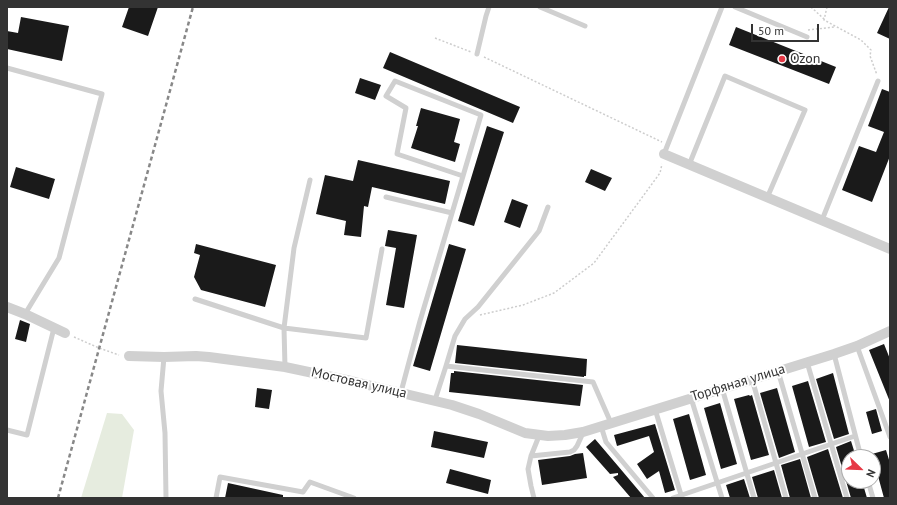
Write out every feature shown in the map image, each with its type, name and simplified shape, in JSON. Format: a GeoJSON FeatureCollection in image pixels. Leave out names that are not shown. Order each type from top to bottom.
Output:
{"type":"FeatureCollection","features":[{"type":"Feature","properties":{"kind":"street"},"geometry":{"type":"LineString","coordinates":[[665,149],[689,165],[890,249]]}},
{"type":"Feature","properties":{"kind":"street"},"geometry":{"type":"LineString","coordinates":[[7,307],[65,333]]}},
{"type":"Feature","properties":{"kind":"street","name":"Торфяная улица"},"geometry":{"type":"LineString","coordinates":[[583,432],[834,354],[890,331]]}},
{"type":"Feature","properties":{"kind":"street","name":"Мостовая улица"},"geometry":{"type":"LineString","coordinates":[[129,356],[196,356],[285,367],[435,400],[466,409],[525,433],[548,436],[583,432]]}},
{"type":"Feature","properties":{"kind":"lane"},"geometry":{"type":"LineString","coordinates":[[477,54],[489,7]]}},
{"type":"Feature","properties":{"kind":"lane"},"geometry":{"type":"LineString","coordinates":[[540,7],[585,26]]}},
{"type":"Feature","properties":{"kind":"lane"},"geometry":{"type":"LineString","coordinates":[[665,149],[722,7]]}},
{"type":"Feature","properties":{"kind":"lane"},"geometry":{"type":"LineString","coordinates":[[735,7],[807,37]]}},
{"type":"Feature","properties":{"kind":"lane"},"geometry":{"type":"LineString","coordinates":[[7,68],[102,94],[59,258],[25,314]]}},
{"type":"Feature","properties":{"kind":"lane"},"geometry":{"type":"LineString","coordinates":[[689,165],[725,76],[798,106],[805,110],[767,198]]}},
{"type":"Feature","properties":{"kind":"lane"},"geometry":{"type":"LineString","coordinates":[[401,392],[420,321],[452,214],[463,176],[480,115],[395,81],[386,96],[406,108],[397,154],[463,176]]}},
{"type":"Feature","properties":{"kind":"lane"},"geometry":{"type":"LineString","coordinates":[[822,220],[878,81]]}},
{"type":"Feature","properties":{"kind":"lane"},"geometry":{"type":"LineString","coordinates":[[285,367],[284,328],[294,248],[310,180]]}},
{"type":"Feature","properties":{"kind":"lane"},"geometry":{"type":"LineString","coordinates":[[386,197],[452,214]]}},
{"type":"Feature","properties":{"kind":"lane"},"geometry":{"type":"LineString","coordinates":[[435,400],[455,336],[465,319],[478,307],[539,231],[548,207]]}},
{"type":"Feature","properties":{"kind":"lane"},"geometry":{"type":"LineString","coordinates":[[196,299],[284,328],[366,338],[382,249]]}},
{"type":"Feature","properties":{"kind":"lane"},"geometry":{"type":"LineString","coordinates":[[7,430],[27,435],[54,328]]}},
{"type":"Feature","properties":{"kind":"lane"},"geometry":{"type":"LineString","coordinates":[[856,346],[890,437]]}},
{"type":"Feature","properties":{"kind":"lane"},"geometry":{"type":"LineString","coordinates":[[834,354],[859,449]]}},
{"type":"Feature","properties":{"kind":"lane"},"geometry":{"type":"LineString","coordinates":[[164,357],[161,391],[165,433],[166,498]]}},
{"type":"Feature","properties":{"kind":"lane"},"geometry":{"type":"LineString","coordinates":[[807,362],[847,498]]}},
{"type":"Feature","properties":{"kind":"lane"},"geometry":{"type":"LineString","coordinates":[[446,366],[594,382],[606,424],[606,442],[653,498]]}},
{"type":"Feature","properties":{"kind":"lane"},"geometry":{"type":"LineString","coordinates":[[778,371],[814,498]]}},
{"type":"Feature","properties":{"kind":"lane"},"geometry":{"type":"LineString","coordinates":[[752,379],[786,498]]}},
{"type":"Feature","properties":{"kind":"lane"},"geometry":{"type":"LineString","coordinates":[[722,388],[754,498]]}},
{"type":"Feature","properties":{"kind":"lane"},"geometry":{"type":"LineString","coordinates":[[691,398],[722,498]]}},
{"type":"Feature","properties":{"kind":"lane"},"geometry":{"type":"LineString","coordinates":[[655,409],[681,497]]}},
{"type":"Feature","properties":{"kind":"lane"},"geometry":{"type":"LineString","coordinates":[[531,456],[570,452],[578,446],[583,432]]}},
{"type":"Feature","properties":{"kind":"lane"},"geometry":{"type":"LineString","coordinates":[[534,498],[528,469],[531,456],[539,436]]}},
{"type":"Feature","properties":{"kind":"lane"},"geometry":{"type":"LineString","coordinates":[[673,498],[681,497],[717,483],[855,436]]}},
{"type":"Feature","properties":{"kind":"lane"},"geometry":{"type":"LineString","coordinates":[[216,498],[220,477],[303,492],[310,482],[354,498]]}},
{"type":"Feature","properties":{"kind":"path"},"geometry":{"type":"LineString","coordinates":[[811,7],[824,20],[860,40],[871,50],[870,56],[878,81]]}},
{"type":"Feature","properties":{"kind":"path"},"geometry":{"type":"LineString","coordinates":[[824,20],[827,7]]}},
{"type":"Feature","properties":{"kind":"path"},"geometry":{"type":"LineString","coordinates":[[809,30],[836,26]]}},
{"type":"Feature","properties":{"kind":"path"},"geometry":{"type":"LineString","coordinates":[[435,38],[490,59],[665,149],[660,173],[594,263],[554,293],[523,305],[465,319]]}},
{"type":"Feature","properties":{"kind":"path"},"geometry":{"type":"LineString","coordinates":[[65,333],[99,348],[120,355],[129,356]]}},
{"type":"Feature","properties":{"kind":"shaded area"},"geometry":{"type":"Polygon","coordinates":[[[107,413],[122,414],[134,430],[122,498],[81,498],[107,413]]]}},
{"type":"Feature","properties":{"kind":"building"},"geometry":{"type":"Polygon","coordinates":[[[129,7],[158,7],[148,36],[122,27],[129,7]]]}},
{"type":"Feature","properties":{"kind":"building"},"geometry":{"type":"Polygon","coordinates":[[[890,7],[890,39],[877,33],[890,7]]]}},
{"type":"Feature","properties":{"kind":"building"},"geometry":{"type":"Polygon","coordinates":[[[21,17],[69,26],[62,61],[7,49],[7,31],[18,33],[21,17]]]}},
{"type":"Feature","properties":{"kind":"building"},"geometry":{"type":"Polygon","coordinates":[[[736,27],[836,67],[829,84],[729,45],[736,27]]]}},
{"type":"Feature","properties":{"kind":"building"},"geometry":{"type":"Polygon","coordinates":[[[390,52],[520,107],[513,123],[383,68],[390,52]]]}},
{"type":"Feature","properties":{"kind":"building"},"geometry":{"type":"Polygon","coordinates":[[[360,78],[381,85],[375,100],[355,93],[360,78]]]}},
{"type":"Feature","properties":{"kind":"building"},"geometry":{"type":"Polygon","coordinates":[[[882,89],[890,92],[890,156],[872,202],[842,190],[859,146],[876,152],[884,132],[868,126],[882,89]]]}},
{"type":"Feature","properties":{"kind":"building"},"geometry":{"type":"Polygon","coordinates":[[[421,108],[460,119],[454,142],[460,144],[455,162],[411,148],[418,126],[416,126],[421,108]]]}},
{"type":"Feature","properties":{"kind":"building"},"geometry":{"type":"Polygon","coordinates":[[[487,126],[504,132],[474,226],[458,221],[487,126]]]}},
{"type":"Feature","properties":{"kind":"building"},"geometry":{"type":"Polygon","coordinates":[[[358,160],[450,181],[445,204],[372,187],[368,207],[364,206],[361,237],[344,235],[346,221],[316,214],[325,175],[353,181],[358,160]]]}},
{"type":"Feature","properties":{"kind":"building"},"geometry":{"type":"Polygon","coordinates":[[[16,167],[55,179],[49,199],[10,187],[16,167]]]}},
{"type":"Feature","properties":{"kind":"building"},"geometry":{"type":"Polygon","coordinates":[[[591,169],[612,178],[605,191],[585,182],[591,169]]]}},
{"type":"Feature","properties":{"kind":"building"},"geometry":{"type":"Polygon","coordinates":[[[512,199],[528,205],[520,228],[504,222],[512,199]]]}},
{"type":"Feature","properties":{"kind":"building"},"geometry":{"type":"Polygon","coordinates":[[[388,230],[417,235],[404,308],[386,305],[396,248],[385,246],[388,230]]]}},
{"type":"Feature","properties":{"kind":"building"},"geometry":{"type":"Polygon","coordinates":[[[196,244],[276,265],[265,307],[201,290],[194,277],[200,255],[194,253],[196,244]]]}},
{"type":"Feature","properties":{"kind":"building"},"geometry":{"type":"Polygon","coordinates":[[[449,244],[466,249],[430,371],[413,366],[449,244]]]}},
{"type":"Feature","properties":{"kind":"building"},"geometry":{"type":"Polygon","coordinates":[[[20,320],[30,324],[26,342],[15,339],[20,320]]]}},
{"type":"Feature","properties":{"kind":"building"},"geometry":{"type":"Polygon","coordinates":[[[884,344],[890,359],[890,402],[869,350],[884,344]]]}},
{"type":"Feature","properties":{"kind":"building"},"geometry":{"type":"Polygon","coordinates":[[[457,345],[587,359],[586,376],[455,363],[457,345]]]}},
{"type":"Feature","properties":{"kind":"building"},"geometry":{"type":"Polygon","coordinates":[[[454,371],[583,385],[580,406],[449,392],[451,373],[454,373],[454,371]]]}},
{"type":"Feature","properties":{"kind":"building"},"geometry":{"type":"Polygon","coordinates":[[[833,373],[849,434],[834,439],[816,379],[833,373]]]}},
{"type":"Feature","properties":{"kind":"building"},"geometry":{"type":"Polygon","coordinates":[[[808,381],[826,442],[809,447],[792,386],[808,381]]]}},
{"type":"Feature","properties":{"kind":"building"},"geometry":{"type":"Polygon","coordinates":[[[257,388],[272,390],[269,409],[255,407],[257,388]]]}},
{"type":"Feature","properties":{"kind":"building"},"geometry":{"type":"Polygon","coordinates":[[[777,388],[795,452],[779,458],[760,393],[777,388]]]}},
{"type":"Feature","properties":{"kind":"building"},"geometry":{"type":"Polygon","coordinates":[[[752,395],[769,455],[751,460],[734,399],[752,395]]]}},
{"type":"Feature","properties":{"kind":"building"},"geometry":{"type":"Polygon","coordinates":[[[720,403],[737,464],[721,469],[704,408],[720,403]]]}},
{"type":"Feature","properties":{"kind":"building"},"geometry":{"type":"Polygon","coordinates":[[[876,409],[882,431],[872,434],[866,412],[876,409]]]}},
{"type":"Feature","properties":{"kind":"building"},"geometry":{"type":"Polygon","coordinates":[[[689,414],[706,475],[690,480],[673,419],[689,414]]]}},
{"type":"Feature","properties":{"kind":"building"},"geometry":{"type":"Polygon","coordinates":[[[655,424],[675,490],[665,493],[659,471],[647,479],[637,464],[654,452],[649,436],[617,446],[614,435],[655,424]]]}},
{"type":"Feature","properties":{"kind":"building"},"geometry":{"type":"Polygon","coordinates":[[[434,431],[488,442],[484,458],[431,447],[434,431]]]}},
{"type":"Feature","properties":{"kind":"building"},"geometry":{"type":"Polygon","coordinates":[[[595,439],[645,498],[631,498],[613,477],[618,475],[618,473],[610,474],[586,447],[595,439]]]}},
{"type":"Feature","properties":{"kind":"building"},"geometry":{"type":"Polygon","coordinates":[[[851,441],[854,449],[841,449],[841,464],[836,447],[851,441]]]}},
{"type":"Feature","properties":{"kind":"building"},"geometry":{"type":"Polygon","coordinates":[[[828,449],[843,498],[819,498],[807,457],[828,449]]]}},
{"type":"Feature","properties":{"kind":"building"},"geometry":{"type":"Polygon","coordinates":[[[886,450],[890,463],[890,498],[884,498],[881,487],[881,451],[886,450]]]}},
{"type":"Feature","properties":{"kind":"building"},"geometry":{"type":"Polygon","coordinates":[[[583,453],[587,478],[542,485],[538,460],[583,453]]]}},
{"type":"Feature","properties":{"kind":"building"},"geometry":{"type":"Polygon","coordinates":[[[800,459],[811,498],[790,498],[781,465],[800,459]]]}},
{"type":"Feature","properties":{"kind":"building"},"geometry":{"type":"Polygon","coordinates":[[[450,469],[491,480],[488,494],[446,483],[450,469]]]}},
{"type":"Feature","properties":{"kind":"building"},"geometry":{"type":"Polygon","coordinates":[[[774,470],[782,498],[758,498],[752,477],[774,470]]]}},
{"type":"Feature","properties":{"kind":"building"},"geometry":{"type":"Polygon","coordinates":[[[744,479],[750,498],[730,498],[726,485],[744,479]]]}},
{"type":"Feature","properties":{"kind":"building"},"geometry":{"type":"Polygon","coordinates":[[[228,483],[283,495],[283,498],[225,498],[228,483]]]}},
{"type":"Feature","properties":{"kind":"building"},"geometry":{"type":"Polygon","coordinates":[[[848,489],[864,489],[867,498],[851,498],[848,489]]]}},
{"type":"Feature","properties":{"kind":"railway"},"geometry":{"type":"LineString","coordinates":[[58,498],[193,7]]}},
{"type":"Feature","properties":{"kind":"place","name":"Ozon"},"geometry":{"type":"Point","coordinates":[782,59]}}]}
